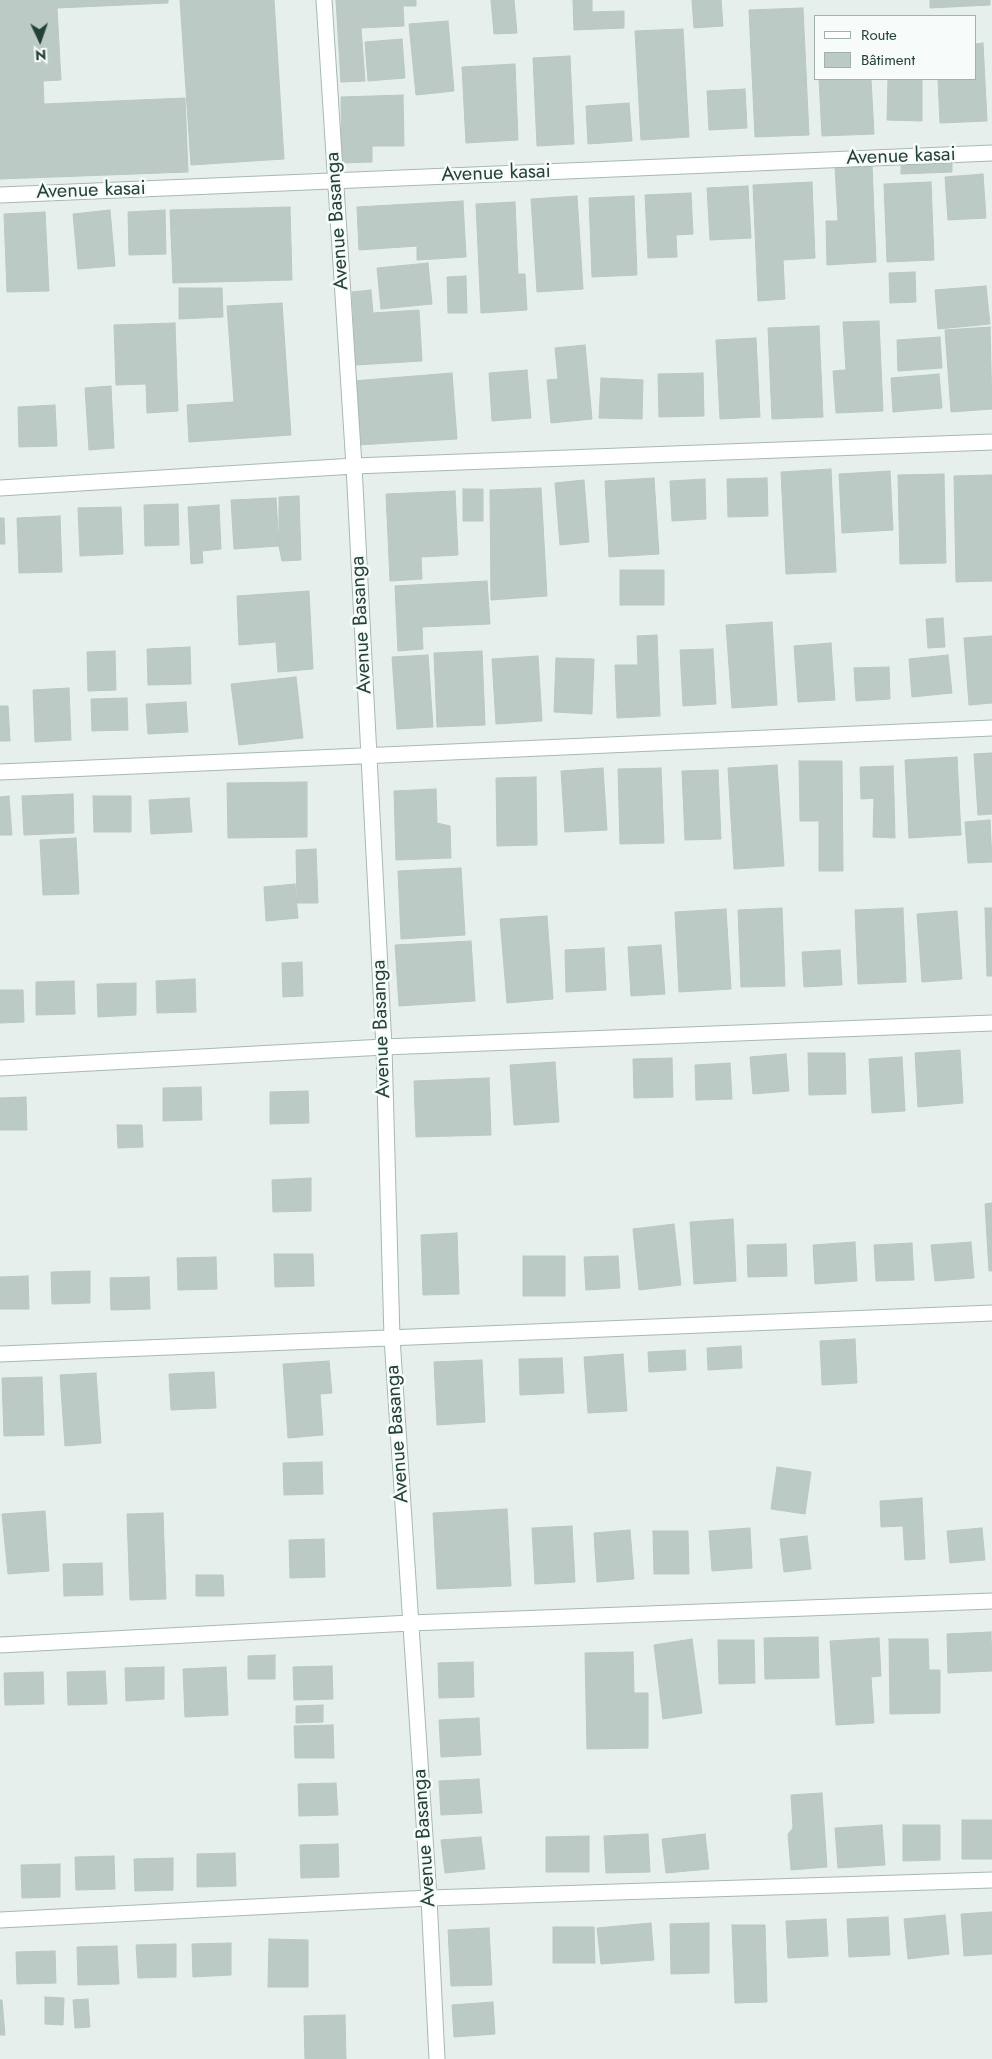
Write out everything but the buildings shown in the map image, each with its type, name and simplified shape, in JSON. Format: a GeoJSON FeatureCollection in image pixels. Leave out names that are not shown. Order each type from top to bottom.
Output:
{"type":"FeatureCollection","features":[{"type":"Feature","properties":{"kind":"street","name":"Avenue Basanga"},"geometry":{"type":"LineString","coordinates":[[324,0],[354,466],[384,1047],[392,1338],[429,1898],[437,2059]]}},
{"type":"Feature","properties":{"kind":"street","name":"Avenue kasai"},"geometry":{"type":"LineString","coordinates":[[0,195],[992,153]]}},
{"type":"Feature","properties":{"kind":"street"},"geometry":{"type":"LineString","coordinates":[[0,488],[354,466],[992,442]]}},
{"type":"Feature","properties":{"kind":"street"},"geometry":{"type":"LineString","coordinates":[[0,772],[992,728]]}},
{"type":"Feature","properties":{"kind":"street"},"geometry":{"type":"LineString","coordinates":[[0,1068],[384,1047],[992,1023]]}},
{"type":"Feature","properties":{"kind":"street"},"geometry":{"type":"LineString","coordinates":[[0,1354],[992,1313]]}},
{"type":"Feature","properties":{"kind":"street"},"geometry":{"type":"LineString","coordinates":[[0,1645],[410,1623],[992,1601]]}},
{"type":"Feature","properties":{"kind":"street"},"geometry":{"type":"LineString","coordinates":[[0,1920],[429,1898],[992,1880]]}}]}
